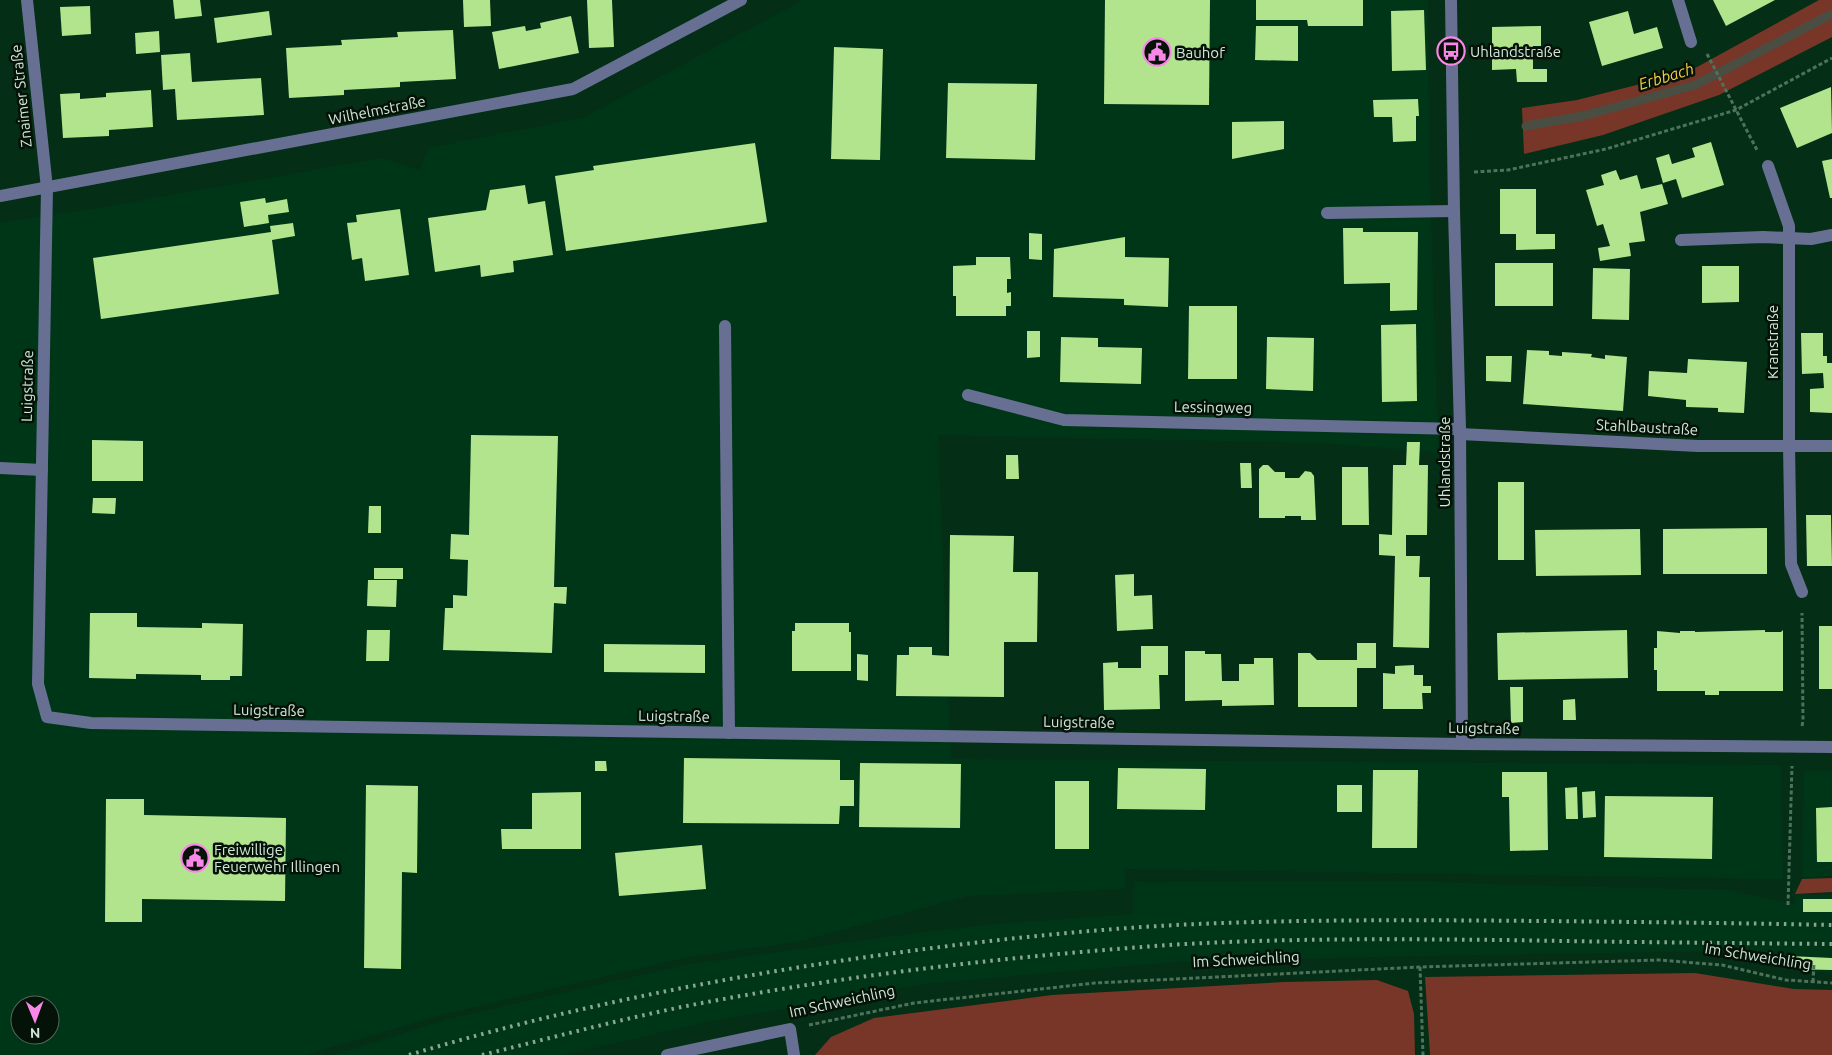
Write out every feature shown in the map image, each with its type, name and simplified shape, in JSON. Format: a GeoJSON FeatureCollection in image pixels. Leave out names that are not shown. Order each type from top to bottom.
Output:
{"type":"FeatureCollection","features":[{"type":"Feature","properties":{"kind":"street","name":"Znaimer Straße"},"geometry":{"type":"LineString","coordinates":[[26,0],[47,188]]}},
{"type":"Feature","properties":{"kind":"street","name":"Wilhelmstraße"},"geometry":{"type":"LineString","coordinates":[[0,196],[574,89],[741,0]]}},
{"type":"Feature","properties":{"kind":"street","name":"Uhlandstraße"},"geometry":{"type":"LineString","coordinates":[[1450,0],[1460,432],[1462,744]]}},
{"type":"Feature","properties":{"kind":"street"},"geometry":{"type":"LineString","coordinates":[[1678,0],[1691,42]]}},
{"type":"Feature","properties":{"kind":"street","name":"Kranstraße"},"geometry":{"type":"LineString","coordinates":[[1768,166],[1790,226],[1788,238],[1791,564],[1802,592]]}},
{"type":"Feature","properties":{"kind":"street","name":"Luigstraße"},"geometry":{"type":"LineString","coordinates":[[47,188],[38,684],[47,717],[81,723],[101,724],[1462,744],[1832,746]]}},
{"type":"Feature","properties":{"kind":"street"},"geometry":{"type":"LineString","coordinates":[[1327,213],[1454,211]]}},
{"type":"Feature","properties":{"kind":"street"},"geometry":{"type":"LineString","coordinates":[[1681,240],[1763,237],[1811,239],[1832,236]]}},
{"type":"Feature","properties":{"kind":"street"},"geometry":{"type":"LineString","coordinates":[[724,326],[729,733]]}},
{"type":"Feature","properties":{"kind":"street","name":"Lessingweg"},"geometry":{"type":"LineString","coordinates":[[968,395],[1064,420],[1460,432]]}},
{"type":"Feature","properties":{"kind":"street","name":"Stahlbaustraße"},"geometry":{"type":"LineString","coordinates":[[1460,432],[1698,446],[1832,446]]}},
{"type":"Feature","properties":{"kind":"street"},"geometry":{"type":"LineString","coordinates":[[0,468],[42,470]]}},
{"type":"Feature","properties":{"kind":"street"},"geometry":{"type":"LineString","coordinates":[[790,1029],[794,1055]]}},
{"type":"Feature","properties":{"kind":"street","name":"Im Schweichling"},"geometry":{"type":"LineString","coordinates":[[666,1055],[790,1029]]}},
{"type":"Feature","properties":{"kind":"path"},"geometry":{"type":"LineString","coordinates":[[1709,56],[1761,158],[1768,166]]}},
{"type":"Feature","properties":{"kind":"path"},"geometry":{"type":"LineString","coordinates":[[1453,173],[1508,170],[1606,149],[1736,110],[1832,58]]}},
{"type":"Feature","properties":{"kind":"path"},"geometry":{"type":"LineString","coordinates":[[1788,905],[1792,765],[1803,721],[1802,592]]}},
{"type":"Feature","properties":{"kind":"path","name":"Im Schweichling"},"geometry":{"type":"LineString","coordinates":[[790,1029],[914,1003],[1095,983],[1420,967],[1659,960],[1722,965],[1786,980],[1832,982]]}},
{"type":"Feature","properties":{"kind":"path"},"geometry":{"type":"LineString","coordinates":[[1813,982],[1814,963]]}},
{"type":"Feature","properties":{"kind":"path"},"geometry":{"type":"LineString","coordinates":[[1420,967],[1423,1055]]}},
{"type":"Feature","properties":{"kind":"shaded area"},"geometry":{"type":"Polygon","coordinates":[[[803,0],[1428,0],[1429,142],[1438,452],[1320,443],[938,435],[951,759],[1781,765],[1783,879],[1125,869],[1125,889],[968,896],[797,942],[688,957],[445,1014],[305,1055],[0,1055],[0,223],[383,158],[420,170],[428,148],[585,117],[803,0]]]}},
{"type":"Feature","properties":{"kind":"shaded area"},"geometry":{"type":"Polygon","coordinates":[[[1819,0],[1832,0],[1832,37],[1719,95],[1603,135],[1524,154],[1522,108],[1577,100],[1688,72],[1819,0]]]}},
{"type":"Feature","properties":{"kind":"shaded area"},"geometry":{"type":"Polygon","coordinates":[[[1832,770],[1832,876],[1802,877],[1804,771],[1832,770]]]}},
{"type":"Feature","properties":{"kind":"shaded area"},"geometry":{"type":"Polygon","coordinates":[[[1832,878],[1832,892],[1795,894],[1802,879],[1832,878]]]}},
{"type":"Feature","properties":{"kind":"shaded area"},"geometry":{"type":"Polygon","coordinates":[[[1418,881],[1730,890],[1795,904],[1795,895],[1832,895],[1832,973],[1789,969],[1739,951],[1174,962],[923,984],[702,1023],[564,1055],[334,1055],[448,1019],[690,964],[924,932],[997,924],[1133,914],[1134,882],[1418,881]]]}},
{"type":"Feature","properties":{"kind":"shaded area"},"geometry":{"type":"Polygon","coordinates":[[[1695,973],[1794,989],[1832,990],[1832,1055],[1430,1055],[1425,977],[1695,973]]]}},
{"type":"Feature","properties":{"kind":"shaded area"},"geometry":{"type":"Polygon","coordinates":[[[1377,980],[1408,991],[1414,1014],[1415,1055],[815,1055],[831,1037],[874,1018],[1052,995],[1284,982],[1377,980]]]}},
{"type":"Feature","properties":{"kind":"building"},"geometry":{"type":"Polygon","coordinates":[[[173,0],[200,0],[202,16],[175,19],[173,0]]]}},
{"type":"Feature","properties":{"kind":"building"},"geometry":{"type":"Polygon","coordinates":[[[463,0],[490,0],[491,26],[464,27],[463,0]]]}},
{"type":"Feature","properties":{"kind":"building"},"geometry":{"type":"Polygon","coordinates":[[[587,0],[612,0],[614,47],[589,48],[587,0]]]}},
{"type":"Feature","properties":{"kind":"building","name":"Bauhof"},"geometry":{"type":"Polygon","coordinates":[[[1105,0],[1210,0],[1209,105],[1104,104],[1105,0]]]}},
{"type":"Feature","properties":{"kind":"building"},"geometry":{"type":"Polygon","coordinates":[[[1256,0],[1363,0],[1363,26],[1308,26],[1307,20],[1256,20],[1256,0]]]}},
{"type":"Feature","properties":{"kind":"building"},"geometry":{"type":"Polygon","coordinates":[[[1713,0],[1775,0],[1726,26],[1713,0]]]}},
{"type":"Feature","properties":{"kind":"building"},"geometry":{"type":"Polygon","coordinates":[[[90,6],[91,34],[62,36],[60,7],[90,6]]]}},
{"type":"Feature","properties":{"kind":"building"},"geometry":{"type":"Polygon","coordinates":[[[1424,10],[1426,70],[1392,71],[1391,11],[1424,10]]]}},
{"type":"Feature","properties":{"kind":"building"},"geometry":{"type":"Polygon","coordinates":[[[269,11],[272,35],[217,43],[214,18],[269,11]]]}},
{"type":"Feature","properties":{"kind":"building"},"geometry":{"type":"Polygon","coordinates":[[[1628,11],[1634,34],[1657,27],[1663,48],[1602,66],[1589,22],[1628,11]]]}},
{"type":"Feature","properties":{"kind":"building"},"geometry":{"type":"Polygon","coordinates":[[[571,16],[579,53],[499,69],[492,32],[525,26],[526,31],[541,28],[540,23],[571,16]]]}},
{"type":"Feature","properties":{"kind":"building"},"geometry":{"type":"Polygon","coordinates":[[[1256,26],[1298,26],[1298,61],[1255,60],[1256,26]]]}},
{"type":"Feature","properties":{"kind":"building"},"geometry":{"type":"Polygon","coordinates":[[[1541,26],[1541,46],[1533,46],[1533,69],[1547,69],[1547,82],[1517,82],[1516,69],[1492,70],[1492,27],[1541,26]]]}},
{"type":"Feature","properties":{"kind":"building"},"geometry":{"type":"Polygon","coordinates":[[[453,30],[456,79],[400,82],[400,87],[344,90],[344,95],[289,98],[286,48],[342,45],[341,40],[398,37],[397,32],[453,30]]]}},
{"type":"Feature","properties":{"kind":"building"},"geometry":{"type":"Polygon","coordinates":[[[159,31],[160,52],[136,54],[135,33],[159,31]]]}},
{"type":"Feature","properties":{"kind":"building"},"geometry":{"type":"Polygon","coordinates":[[[834,47],[883,49],[880,160],[831,159],[834,47]]]}},
{"type":"Feature","properties":{"kind":"building"},"geometry":{"type":"Polygon","coordinates":[[[190,53],[192,82],[261,78],[264,115],[177,120],[175,89],[163,90],[161,55],[190,53]]]}},
{"type":"Feature","properties":{"kind":"building"},"geometry":{"type":"Polygon","coordinates":[[[948,83],[1037,84],[1035,160],[946,158],[948,83]]]}},
{"type":"Feature","properties":{"kind":"building"},"geometry":{"type":"Polygon","coordinates":[[[1831,87],[1832,133],[1797,148],[1780,108],[1831,87]]]}},
{"type":"Feature","properties":{"kind":"building"},"geometry":{"type":"Polygon","coordinates":[[[151,90],[153,127],[109,130],[109,136],[63,138],[60,94],[80,93],[80,99],[106,97],[106,93],[151,90]]]}},
{"type":"Feature","properties":{"kind":"building"},"geometry":{"type":"Polygon","coordinates":[[[1418,99],[1419,116],[1416,116],[1416,141],[1393,142],[1392,117],[1374,117],[1373,100],[1418,99]]]}},
{"type":"Feature","properties":{"kind":"building"},"geometry":{"type":"Polygon","coordinates":[[[1284,121],[1284,149],[1232,159],[1232,122],[1284,121]]]}},
{"type":"Feature","properties":{"kind":"building"},"geometry":{"type":"Polygon","coordinates":[[[1711,142],[1724,185],[1682,198],[1676,179],[1663,183],[1656,158],[1669,154],[1672,164],[1695,157],[1692,148],[1711,142]]]}},
{"type":"Feature","properties":{"kind":"building"},"geometry":{"type":"Polygon","coordinates":[[[755,143],[767,222],[566,251],[555,176],[594,170],[593,166],[755,143]]]}},
{"type":"Feature","properties":{"kind":"building"},"geometry":{"type":"Polygon","coordinates":[[[1832,159],[1832,198],[1830,198],[1822,161],[1832,159]]]}},
{"type":"Feature","properties":{"kind":"building"},"geometry":{"type":"Polygon","coordinates":[[[1616,170],[1620,180],[1637,175],[1641,189],[1662,184],[1668,204],[1640,212],[1645,241],[1629,243],[1631,256],[1600,261],[1598,248],[1610,246],[1603,224],[1597,226],[1586,190],[1604,185],[1601,175],[1616,170]]]}},
{"type":"Feature","properties":{"kind":"building"},"geometry":{"type":"Polygon","coordinates":[[[525,185],[528,204],[545,201],[553,255],[513,261],[514,272],[481,277],[480,265],[435,272],[428,218],[486,210],[490,190],[525,185]]]}},
{"type":"Feature","properties":{"kind":"building"},"geometry":{"type":"Polygon","coordinates":[[[1500,189],[1536,189],[1536,234],[1555,234],[1555,249],[1516,250],[1516,234],[1500,234],[1500,189]]]}},
{"type":"Feature","properties":{"kind":"building"},"geometry":{"type":"Polygon","coordinates":[[[265,198],[266,203],[287,199],[289,212],[268,215],[269,223],[244,227],[240,202],[265,198]]]}},
{"type":"Feature","properties":{"kind":"building"},"geometry":{"type":"Polygon","coordinates":[[[400,209],[409,275],[365,281],[362,258],[352,260],[347,223],[357,222],[356,215],[400,209]]]}},
{"type":"Feature","properties":{"kind":"building"},"geometry":{"type":"Polygon","coordinates":[[[293,223],[295,236],[272,240],[279,294],[101,319],[93,258],[271,232],[270,226],[293,223]]]}},
{"type":"Feature","properties":{"kind":"building"},"geometry":{"type":"Polygon","coordinates":[[[1343,228],[1363,228],[1363,232],[1418,232],[1417,310],[1390,311],[1390,283],[1344,284],[1343,228]]]}},
{"type":"Feature","properties":{"kind":"building"},"geometry":{"type":"Polygon","coordinates":[[[1029,233],[1042,234],[1042,260],[1029,259],[1029,233]]]}},
{"type":"Feature","properties":{"kind":"building"},"geometry":{"type":"Polygon","coordinates":[[[1125,237],[1125,257],[1169,258],[1168,307],[1124,305],[1124,299],[1053,297],[1054,249],[1125,237]]]}},
{"type":"Feature","properties":{"kind":"building"},"geometry":{"type":"Polygon","coordinates":[[[976,257],[1010,257],[1011,279],[1007,279],[1007,293],[1011,292],[1011,306],[1006,306],[1006,316],[956,316],[956,296],[953,296],[953,266],[976,265],[976,257]]]}},
{"type":"Feature","properties":{"kind":"building"},"geometry":{"type":"Polygon","coordinates":[[[1495,263],[1553,263],[1553,306],[1495,306],[1495,263]]]}},
{"type":"Feature","properties":{"kind":"building"},"geometry":{"type":"Polygon","coordinates":[[[1702,266],[1739,266],[1739,302],[1702,303],[1702,266]]]}},
{"type":"Feature","properties":{"kind":"building"},"geometry":{"type":"Polygon","coordinates":[[[1593,268],[1630,269],[1629,320],[1592,319],[1593,268]]]}},
{"type":"Feature","properties":{"kind":"building"},"geometry":{"type":"Polygon","coordinates":[[[1189,306],[1237,306],[1237,379],[1188,379],[1189,306]]]}},
{"type":"Feature","properties":{"kind":"building"},"geometry":{"type":"Polygon","coordinates":[[[1416,324],[1417,401],[1382,402],[1381,325],[1416,324]]]}},
{"type":"Feature","properties":{"kind":"building"},"geometry":{"type":"Polygon","coordinates":[[[1027,331],[1040,331],[1040,357],[1027,358],[1027,331]]]}},
{"type":"Feature","properties":{"kind":"building"},"geometry":{"type":"Polygon","coordinates":[[[1801,333],[1823,333],[1823,356],[1827,356],[1827,363],[1832,363],[1832,413],[1810,412],[1810,389],[1824,388],[1823,373],[1802,374],[1801,333]]]}},
{"type":"Feature","properties":{"kind":"building"},"geometry":{"type":"Polygon","coordinates":[[[1061,337],[1098,338],[1098,347],[1142,348],[1141,384],[1060,382],[1061,337]]]}},
{"type":"Feature","properties":{"kind":"building"},"geometry":{"type":"Polygon","coordinates":[[[1267,337],[1314,338],[1313,391],[1266,389],[1267,337]]]}},
{"type":"Feature","properties":{"kind":"building"},"geometry":{"type":"Polygon","coordinates":[[[1527,350],[1549,351],[1549,355],[1562,356],[1562,352],[1592,354],[1591,357],[1605,359],[1605,355],[1627,357],[1623,411],[1523,404],[1527,350]]]}},
{"type":"Feature","properties":{"kind":"building"},"geometry":{"type":"Polygon","coordinates":[[[1486,356],[1512,356],[1511,382],[1486,381],[1486,356]]]}},
{"type":"Feature","properties":{"kind":"building"},"geometry":{"type":"Polygon","coordinates":[[[1688,359],[1747,362],[1744,413],[1718,412],[1718,408],[1686,407],[1686,400],[1648,396],[1649,371],[1687,373],[1688,359]]]}},
{"type":"Feature","properties":{"kind":"building"},"geometry":{"type":"Polygon","coordinates":[[[471,435],[558,436],[554,587],[567,587],[566,604],[554,603],[552,653],[443,650],[445,608],[453,608],[453,595],[467,596],[468,560],[450,559],[451,534],[469,535],[471,435]]]}},
{"type":"Feature","properties":{"kind":"building"},"geometry":{"type":"Polygon","coordinates":[[[92,440],[143,441],[143,481],[92,481],[92,440]]]}},
{"type":"Feature","properties":{"kind":"building"},"geometry":{"type":"Polygon","coordinates":[[[1407,442],[1420,442],[1419,465],[1428,465],[1427,535],[1406,535],[1406,556],[1420,556],[1419,577],[1430,577],[1429,648],[1393,647],[1395,556],[1379,555],[1379,534],[1392,535],[1393,465],[1406,465],[1407,442]]]}},
{"type":"Feature","properties":{"kind":"building"},"geometry":{"type":"Polygon","coordinates":[[[1006,455],[1018,455],[1019,479],[1006,479],[1006,455]]]}},
{"type":"Feature","properties":{"kind":"building"},"geometry":{"type":"Polygon","coordinates":[[[1240,463],[1251,463],[1252,488],[1241,488],[1240,463]]]}},
{"type":"Feature","properties":{"kind":"building"},"geometry":{"type":"Polygon","coordinates":[[[1263,465],[1268,465],[1275,472],[1285,472],[1285,478],[1299,478],[1305,471],[1311,472],[1314,476],[1316,520],[1301,520],[1301,516],[1259,518],[1259,469],[1263,465]]]}},
{"type":"Feature","properties":{"kind":"building"},"geometry":{"type":"Polygon","coordinates":[[[1342,467],[1368,467],[1369,525],[1342,525],[1342,467]]]}},
{"type":"Feature","properties":{"kind":"building"},"geometry":{"type":"Polygon","coordinates":[[[1498,482],[1524,482],[1524,560],[1498,560],[1498,482]]]}},
{"type":"Feature","properties":{"kind":"building"},"geometry":{"type":"Polygon","coordinates":[[[93,498],[116,498],[115,514],[92,513],[93,498]]]}},
{"type":"Feature","properties":{"kind":"building"},"geometry":{"type":"Polygon","coordinates":[[[369,506],[381,506],[381,533],[368,533],[369,506]]]}},
{"type":"Feature","properties":{"kind":"building"},"geometry":{"type":"Polygon","coordinates":[[[1806,515],[1831,515],[1832,566],[1807,566],[1806,515]]]}},
{"type":"Feature","properties":{"kind":"building"},"geometry":{"type":"Polygon","coordinates":[[[1767,528],[1767,574],[1663,574],[1663,529],[1767,528]]]}},
{"type":"Feature","properties":{"kind":"building"},"geometry":{"type":"Polygon","coordinates":[[[1640,529],[1641,575],[1536,576],[1535,530],[1640,529]]]}},
{"type":"Feature","properties":{"kind":"building"},"geometry":{"type":"Polygon","coordinates":[[[950,535],[1014,536],[1013,572],[1038,572],[1037,642],[1004,642],[1004,697],[896,696],[897,655],[909,655],[909,647],[932,647],[932,655],[949,656],[950,535]]]}},
{"type":"Feature","properties":{"kind":"building"},"geometry":{"type":"Polygon","coordinates":[[[374,568],[403,568],[403,579],[374,579],[374,568]]]}},
{"type":"Feature","properties":{"kind":"building"},"geometry":{"type":"Polygon","coordinates":[[[1134,574],[1134,596],[1152,595],[1153,629],[1117,631],[1115,575],[1134,574]]]}},
{"type":"Feature","properties":{"kind":"building"},"geometry":{"type":"Polygon","coordinates":[[[368,580],[397,580],[396,607],[367,606],[368,580]]]}},
{"type":"Feature","properties":{"kind":"building"},"geometry":{"type":"Polygon","coordinates":[[[90,613],[137,613],[137,627],[202,628],[202,623],[243,624],[242,676],[230,676],[230,680],[201,680],[201,675],[136,674],[136,679],[89,678],[90,613]]]}},
{"type":"Feature","properties":{"kind":"building"},"geometry":{"type":"Polygon","coordinates":[[[795,623],[849,623],[849,632],[851,632],[851,671],[792,671],[792,631],[795,631],[795,623]]]}},
{"type":"Feature","properties":{"kind":"building"},"geometry":{"type":"Polygon","coordinates":[[[1819,626],[1832,626],[1832,689],[1819,689],[1819,626]]]}},
{"type":"Feature","properties":{"kind":"building"},"geometry":{"type":"Polygon","coordinates":[[[367,630],[390,630],[389,661],[366,661],[367,630]]]}},
{"type":"Feature","properties":{"kind":"building"},"geometry":{"type":"Polygon","coordinates":[[[1627,630],[1628,678],[1498,680],[1497,633],[1627,630]]]}},
{"type":"Feature","properties":{"kind":"building"},"geometry":{"type":"Polygon","coordinates":[[[1765,630],[1765,632],[1781,632],[1783,630],[1783,691],[1719,691],[1719,695],[1705,695],[1705,691],[1657,691],[1657,670],[1654,670],[1654,648],[1657,648],[1657,631],[1680,633],[1680,631],[1765,630]]]}},
{"type":"Feature","properties":{"kind":"building"},"geometry":{"type":"Polygon","coordinates":[[[1357,643],[1376,643],[1376,668],[1357,668],[1357,707],[1298,707],[1298,653],[1310,653],[1317,660],[1357,660],[1357,643]]]}},
{"type":"Feature","properties":{"kind":"building"},"geometry":{"type":"Polygon","coordinates":[[[604,644],[705,645],[705,673],[604,672],[604,644]]]}},
{"type":"Feature","properties":{"kind":"building"},"geometry":{"type":"Polygon","coordinates":[[[1141,646],[1168,646],[1168,675],[1159,675],[1160,709],[1104,710],[1103,663],[1118,662],[1118,668],[1141,668],[1141,646]]]}},
{"type":"Feature","properties":{"kind":"building"},"geometry":{"type":"Polygon","coordinates":[[[1185,651],[1205,651],[1205,654],[1221,654],[1222,681],[1239,681],[1239,664],[1254,664],[1254,658],[1273,658],[1274,705],[1222,706],[1222,700],[1185,701],[1185,651]]]}},
{"type":"Feature","properties":{"kind":"building"},"geometry":{"type":"Polygon","coordinates":[[[857,654],[868,655],[868,681],[857,680],[857,654]]]}},
{"type":"Feature","properties":{"kind":"building"},"geometry":{"type":"Polygon","coordinates":[[[1414,665],[1414,675],[1423,675],[1423,686],[1431,686],[1431,693],[1422,693],[1423,709],[1383,709],[1383,673],[1395,674],[1395,666],[1414,665]]]}},
{"type":"Feature","properties":{"kind":"building"},"geometry":{"type":"Polygon","coordinates":[[[1510,687],[1523,687],[1523,722],[1511,723],[1510,687]]]}},
{"type":"Feature","properties":{"kind":"building"},"geometry":{"type":"Polygon","coordinates":[[[1575,699],[1576,720],[1563,720],[1563,700],[1575,699]]]}},
{"type":"Feature","properties":{"kind":"building"},"geometry":{"type":"Polygon","coordinates":[[[684,758],[840,760],[840,780],[854,780],[854,806],[840,806],[839,824],[683,823],[684,758]]]}},
{"type":"Feature","properties":{"kind":"building"},"geometry":{"type":"Polygon","coordinates":[[[595,761],[606,761],[607,771],[595,771],[595,761]]]}},
{"type":"Feature","properties":{"kind":"building"},"geometry":{"type":"Polygon","coordinates":[[[860,763],[961,764],[960,828],[859,827],[860,763]]]}},
{"type":"Feature","properties":{"kind":"building"},"geometry":{"type":"Polygon","coordinates":[[[1118,768],[1206,769],[1205,810],[1117,809],[1118,768]]]}},
{"type":"Feature","properties":{"kind":"building"},"geometry":{"type":"Polygon","coordinates":[[[1373,770],[1418,770],[1417,848],[1372,848],[1373,770]]]}},
{"type":"Feature","properties":{"kind":"building"},"geometry":{"type":"Polygon","coordinates":[[[1502,772],[1547,772],[1548,850],[1510,851],[1509,797],[1502,797],[1502,772]]]}},
{"type":"Feature","properties":{"kind":"building"},"geometry":{"type":"Polygon","coordinates":[[[1055,781],[1089,781],[1089,849],[1055,849],[1055,781]]]}},
{"type":"Feature","properties":{"kind":"building"},"geometry":{"type":"Polygon","coordinates":[[[366,785],[418,786],[417,873],[402,872],[401,969],[364,968],[366,785]]]}},
{"type":"Feature","properties":{"kind":"building"},"geometry":{"type":"Polygon","coordinates":[[[1337,785],[1362,785],[1362,812],[1337,812],[1337,785]]]}},
{"type":"Feature","properties":{"kind":"building"},"geometry":{"type":"Polygon","coordinates":[[[1577,787],[1578,819],[1566,819],[1565,788],[1577,787]]]}},
{"type":"Feature","properties":{"kind":"building"},"geometry":{"type":"Polygon","coordinates":[[[1595,791],[1596,817],[1583,818],[1582,792],[1595,791]]]}},
{"type":"Feature","properties":{"kind":"building"},"geometry":{"type":"Polygon","coordinates":[[[581,792],[581,849],[502,849],[501,829],[532,829],[532,793],[581,792]]]}},
{"type":"Feature","properties":{"kind":"building"},"geometry":{"type":"Polygon","coordinates":[[[1605,796],[1713,797],[1712,859],[1604,857],[1605,796]]]}},
{"type":"Feature","properties":{"kind":"building","name":"Freiwillige Feuerwehr Illingen"},"geometry":{"type":"Polygon","coordinates":[[[106,799],[144,799],[144,815],[286,818],[285,901],[142,899],[142,922],[105,922],[106,799]]]}},
{"type":"Feature","properties":{"kind":"building"},"geometry":{"type":"Polygon","coordinates":[[[1832,807],[1832,862],[1817,862],[1816,808],[1832,807]]]}},
{"type":"Feature","properties":{"kind":"building"},"geometry":{"type":"Polygon","coordinates":[[[702,845],[706,889],[619,896],[615,853],[702,845]]]}},
{"type":"Feature","properties":{"kind":"building"},"geometry":{"type":"Polygon","coordinates":[[[1803,899],[1832,899],[1832,912],[1803,912],[1803,899]]]}},
{"type":"Feature","properties":{"kind":"building"},"geometry":{"type":"Polygon","coordinates":[[[1789,956],[1832,958],[1832,970],[1789,969],[1789,956]]]}},
{"type":"Feature","properties":{"kind":"waterway","name":"Erbbach"},"geometry":{"type":"LineString","coordinates":[[1526,126],[1583,116],[1695,85],[1832,14]]}},
{"type":"Feature","properties":{"kind":"railway"},"geometry":{"type":"LineString","coordinates":[[409,1055],[516,1025],[680,988],[846,960],[1052,934],[1176,925],[1314,921],[1543,921],[1832,925]]}},
{"type":"Feature","properties":{"kind":"railway"},"geometry":{"type":"LineString","coordinates":[[482,1055],[647,1014],[818,983],[935,967],[1110,949],[1253,941],[1421,939],[1832,944]]}},
{"type":"Feature","properties":{"kind":"place","name":"Uhlandstraße"},"geometry":{"type":"Point","coordinates":[1451,51]}},
{"type":"Feature","properties":{"kind":"place","name":"Bauhof"},"geometry":{"type":"Point","coordinates":[1157,52]}},
{"type":"Feature","properties":{"kind":"place","name":"Freiwillige Feuerwehr Illingen"},"geometry":{"type":"Point","coordinates":[195,858]}}]}
